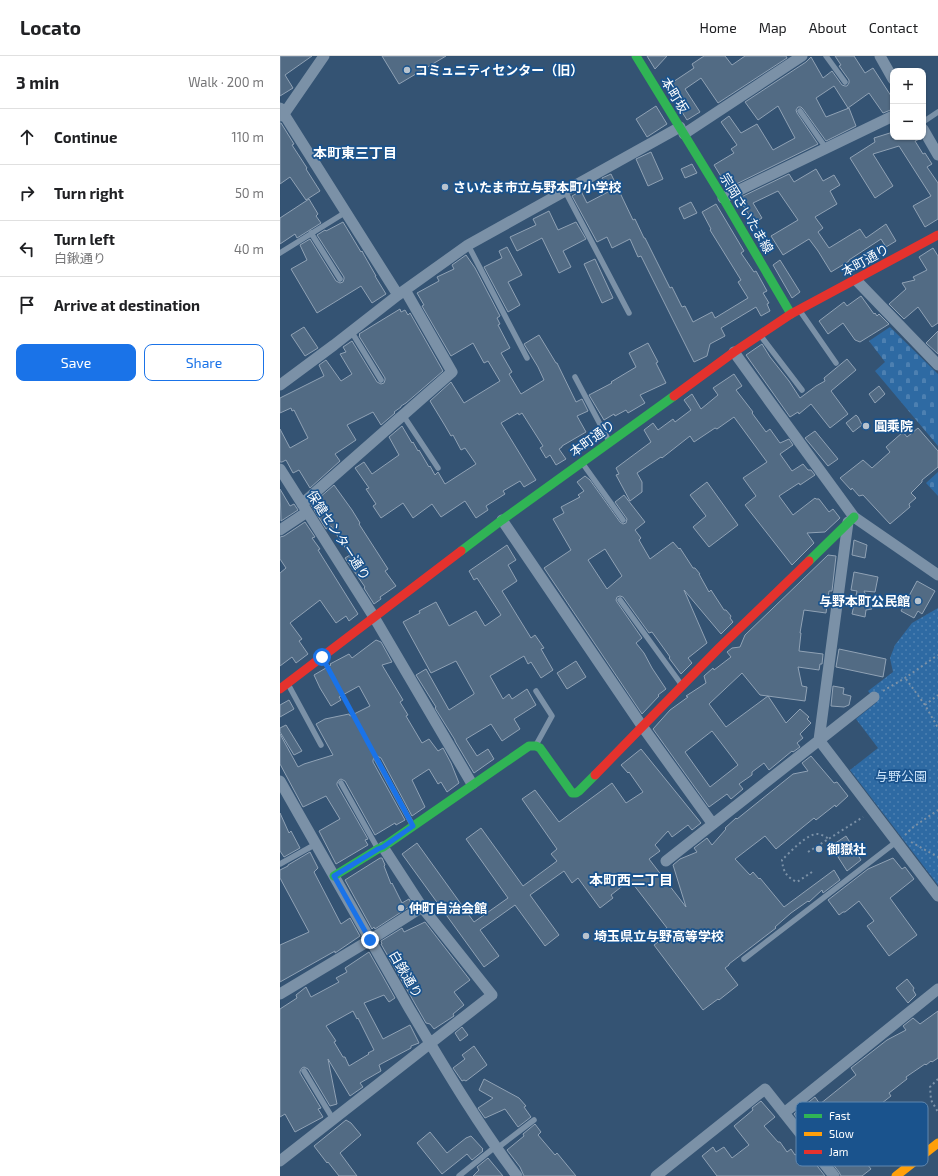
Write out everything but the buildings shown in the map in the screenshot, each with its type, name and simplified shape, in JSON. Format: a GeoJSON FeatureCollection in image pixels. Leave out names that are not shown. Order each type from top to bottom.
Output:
{"type":"FeatureCollection","features":[{"type":"Feature","properties":{"kind":"main road","name":"本町坂"},"geometry":{"type":"LineString","coordinates":[[636,56],[682,130]]}},
{"type":"Feature","properties":{"kind":"main road","name":"宗岡さいたま線"},"geometry":{"type":"LineString","coordinates":[[682,130],[795,312]]}},
{"type":"Feature","properties":{"kind":"main road","name":"本町通り"},"geometry":{"type":"LineString","coordinates":[[284,686],[502,520],[734,352],[795,312],[938,235]]}},
{"type":"Feature","properties":{"kind":"main road"},"geometry":{"type":"LineString","coordinates":[[334,876],[381,848],[529,746],[536,746],[540,748],[572,793],[579,791],[720,647],[851,520]]}},
{"type":"Feature","properties":{"kind":"main road"},"geometry":{"type":"LineString","coordinates":[[928,1151],[938,1143]]}},
{"type":"Feature","properties":{"kind":"main road"},"geometry":{"type":"LineString","coordinates":[[896,1176],[909,1166]]}},
{"type":"Feature","properties":{"kind":"street"},"geometry":{"type":"LineString","coordinates":[[280,530],[403,415],[452,372],[402,293],[346,212],[281,112],[324,56]]}},
{"type":"Feature","properties":{"kind":"street"},"geometry":{"type":"LineString","coordinates":[[280,385],[468,244],[565,190],[682,130],[802,56]]}},
{"type":"Feature","properties":{"kind":"street"},"geometry":{"type":"LineString","coordinates":[[880,56],[890,73]]}},
{"type":"Feature","properties":{"kind":"street"},"geometry":{"type":"LineString","coordinates":[[723,198],[890,117]]}},
{"type":"Feature","properties":{"kind":"street"},"geometry":{"type":"LineString","coordinates":[[926,134],[938,155]]}},
{"type":"Feature","properties":{"kind":"street"},"geometry":{"type":"LineString","coordinates":[[856,280],[938,365]]}},
{"type":"Feature","properties":{"kind":"street"},"geometry":{"type":"LineString","coordinates":[[734,352],[851,520],[938,575]]}},
{"type":"Feature","properties":{"kind":"street","name":"保健センター通り"},"geometry":{"type":"LineString","coordinates":[[280,469],[374,617],[472,784]]}},
{"type":"Feature","properties":{"kind":"street"},"geometry":{"type":"LineString","coordinates":[[502,520],[642,726],[712,823]]}},
{"type":"Feature","properties":{"kind":"street"},"geometry":{"type":"LineString","coordinates":[[851,520],[818,740],[938,896]]}},
{"type":"Feature","properties":{"kind":"street"},"geometry":{"type":"LineString","coordinates":[[666,861],[712,823],[874,697]]}},
{"type":"Feature","properties":{"kind":"street","name":"白鍬通り"},"geometry":{"type":"LineString","coordinates":[[280,781],[430,1043],[495,1147],[517,1176]]}},
{"type":"Feature","properties":{"kind":"street"},"geometry":{"type":"LineString","coordinates":[[280,1161],[492,995],[422,907],[381,848]]}},
{"type":"Feature","properties":{"kind":"street"},"geometry":{"type":"LineString","coordinates":[[280,994],[422,907]]}},
{"type":"Feature","properties":{"kind":"street"},"geometry":{"type":"LineString","coordinates":[[798,1102],[938,989]]}},
{"type":"Feature","properties":{"kind":"street"},"geometry":{"type":"LineString","coordinates":[[656,1176],[765,1089],[796,1128]]}},
{"type":"Feature","properties":{"kind":"street"},"geometry":{"type":"LineString","coordinates":[[784,1113],[796,1103]]}},
{"type":"Feature","properties":{"kind":"street"},"geometry":{"type":"LineString","coordinates":[[826,1166],[834,1176]]}},
{"type":"Feature","properties":{"kind":"lane"},"geometry":{"type":"LineString","coordinates":[[826,56],[845,82]]}},
{"type":"Feature","properties":{"kind":"lane"},"geometry":{"type":"LineString","coordinates":[[800,111],[826,148]]}},
{"type":"Feature","properties":{"kind":"lane"},"geometry":{"type":"LineString","coordinates":[[926,120],[938,112]]}},
{"type":"Feature","properties":{"kind":"lane"},"geometry":{"type":"LineString","coordinates":[[565,190],[629,313]]}},
{"type":"Feature","properties":{"kind":"lane"},"geometry":{"type":"LineString","coordinates":[[280,253],[346,212]]}},
{"type":"Feature","properties":{"kind":"lane"},"geometry":{"type":"LineString","coordinates":[[311,233],[340,279]]}},
{"type":"Feature","properties":{"kind":"lane"},"geometry":{"type":"LineString","coordinates":[[468,244],[527,358]]}},
{"type":"Feature","properties":{"kind":"lane"},"geometry":{"type":"LineString","coordinates":[[795,312],[836,364]]}},
{"type":"Feature","properties":{"kind":"lane"},"geometry":{"type":"LineString","coordinates":[[351,332],[381,380]]}},
{"type":"Feature","properties":{"kind":"lane"},"geometry":{"type":"LineString","coordinates":[[759,335],[802,390]]}},
{"type":"Feature","properties":{"kind":"lane"},"geometry":{"type":"LineString","coordinates":[[575,377],[609,442]]}},
{"type":"Feature","properties":{"kind":"lane"},"geometry":{"type":"LineString","coordinates":[[403,415],[438,468]]}},
{"type":"Feature","properties":{"kind":"lane"},"geometry":{"type":"LineString","coordinates":[[581,462],[623,520]]}},
{"type":"Feature","properties":{"kind":"lane"},"geometry":{"type":"LineString","coordinates":[[620,600],[682,685]]}},
{"type":"Feature","properties":{"kind":"lane"},"geometry":{"type":"LineString","coordinates":[[284,686],[321,745]]}},
{"type":"Feature","properties":{"kind":"lane"},"geometry":{"type":"LineString","coordinates":[[536,691],[552,716],[536,746]]}},
{"type":"Feature","properties":{"kind":"lane"},"geometry":{"type":"LineString","coordinates":[[377,760],[413,826]]}},
{"type":"Feature","properties":{"kind":"lane"},"geometry":{"type":"LineString","coordinates":[[341,782],[381,848]]}},
{"type":"Feature","properties":{"kind":"lane"},"geometry":{"type":"LineString","coordinates":[[744,959],[896,842]]}},
{"type":"Feature","properties":{"kind":"lane"},"geometry":{"type":"LineString","coordinates":[[280,864],[316,844]]}},
{"type":"Feature","properties":{"kind":"lane"},"geometry":{"type":"LineString","coordinates":[[304,1071],[333,1119]]}},
{"type":"Feature","properties":{"kind":"lane"},"geometry":{"type":"LineString","coordinates":[[459,1176],[495,1147],[500,1146],[534,1120]]}},
{"type":"Feature","properties":{"kind":"path"},"geometry":{"type":"LineString","coordinates":[[874,697],[938,655]]}},
{"type":"Feature","properties":{"kind":"path"},"geometry":{"type":"LineString","coordinates":[[322,657],[377,760]]}},
{"type":"Feature","properties":{"kind":"path"},"geometry":{"type":"LineString","coordinates":[[905,678],[925,705],[938,728]]}},
{"type":"Feature","properties":{"kind":"path"},"geometry":{"type":"LineString","coordinates":[[925,705],[938,695]]}},
{"type":"Feature","properties":{"kind":"path"},"geometry":{"type":"LineString","coordinates":[[896,842],[912,828],[938,810]]}},
{"type":"Feature","properties":{"kind":"path"},"geometry":{"type":"LineString","coordinates":[[808,852],[873,811]]}},
{"type":"Feature","properties":{"kind":"path"},"geometry":{"type":"LineString","coordinates":[[812,872],[797,882],[786,875],[782,867],[782,860],[811,835],[817,834],[829,839]]}},
{"type":"Feature","properties":{"kind":"path"},"geometry":{"type":"LineString","coordinates":[[906,834],[911,841],[938,857]]}},
{"type":"Feature","properties":{"kind":"path"},"geometry":{"type":"LineString","coordinates":[[938,1079],[930,1087],[931,1100],[938,1112]]}},
{"type":"Feature","properties":{"kind":"green space"},"geometry":{"type":"Polygon","coordinates":[[[890,327],[938,374],[938,446],[875,371],[885,362],[869,341],[890,327]]]}},
{"type":"Feature","properties":{"kind":"green space"},"geometry":{"type":"Polygon","coordinates":[[[938,472],[938,496],[926,483],[938,472]]]}},
{"type":"Feature","properties":{"kind":"green space","name":"与野公園"},"geometry":{"type":"Polygon","coordinates":[[[938,608],[938,885],[850,770],[878,748],[856,719],[877,702],[868,691],[893,672],[890,658],[895,645],[912,623],[938,608]]]}},
{"type":"Feature","properties":{"kind":"traffic: fast"},"geometry":{"type":"LineString","coordinates":[[636,56],[723,198],[791,314]]}},
{"type":"Feature","properties":{"kind":"traffic: fast"},"geometry":{"type":"LineString","coordinates":[[461,551],[674,396]]}},
{"type":"Feature","properties":{"kind":"traffic: fast"},"geometry":{"type":"LineString","coordinates":[[809,561],[854,517]]}},
{"type":"Feature","properties":{"kind":"traffic: fast"},"geometry":{"type":"LineString","coordinates":[[334,876],[383,847],[529,746],[536,746],[540,748],[572,793],[579,791],[595,775]]}},
{"type":"Feature","properties":{"kind":"traffic: slow"},"geometry":{"type":"LineString","coordinates":[[928,1151],[938,1143]]}},
{"type":"Feature","properties":{"kind":"traffic: slow"},"geometry":{"type":"LineString","coordinates":[[896,1176],[909,1166]]}},
{"type":"Feature","properties":{"kind":"traffic: jam"},"geometry":{"type":"LineString","coordinates":[[674,396],[734,352],[791,314],[938,235]]}},
{"type":"Feature","properties":{"kind":"traffic: jam"},"geometry":{"type":"LineString","coordinates":[[280,689],[461,551]]}},
{"type":"Feature","properties":{"kind":"traffic: jam"},"geometry":{"type":"LineString","coordinates":[[595,775],[720,647],[809,561]]}},
{"type":"Feature","properties":{"kind":"place","name":"コミュニティセンター（旧）"},"geometry":{"type":"Point","coordinates":[407,70]}},
{"type":"Feature","properties":{"kind":"place","name":"さいたま市立与野本町小学校"},"geometry":{"type":"Point","coordinates":[445,187]}},
{"type":"Feature","properties":{"kind":"place","name":"圓乘院"},"geometry":{"type":"Point","coordinates":[866,426]}},
{"type":"Feature","properties":{"kind":"place","name":"与野本町公民館"},"geometry":{"type":"Point","coordinates":[918,601]}},
{"type":"Feature","properties":{"kind":"place","name":"御嶽社"},"geometry":{"type":"Point","coordinates":[819,849]}},
{"type":"Feature","properties":{"kind":"place","name":"仲町自治会館"},"geometry":{"type":"Point","coordinates":[401,908]}},
{"type":"Feature","properties":{"kind":"place","name":"埼玉県立与野高等学校"},"geometry":{"type":"Point","coordinates":[586,936]}},
{"type":"Feature","properties":{"kind":"district","name":"本町東三丁目"},"geometry":{"type":"Point","coordinates":[355,152]}},
{"type":"Feature","properties":{"kind":"district","name":"本町西二丁目"},"geometry":{"type":"Point","coordinates":[631,879]}},
{"type":"Feature","properties":{"kind":"route"},"geometry":{"type":"LineString","coordinates":[[322,657],[413,826],[383,847],[334,876],[370,940]]}}]}
